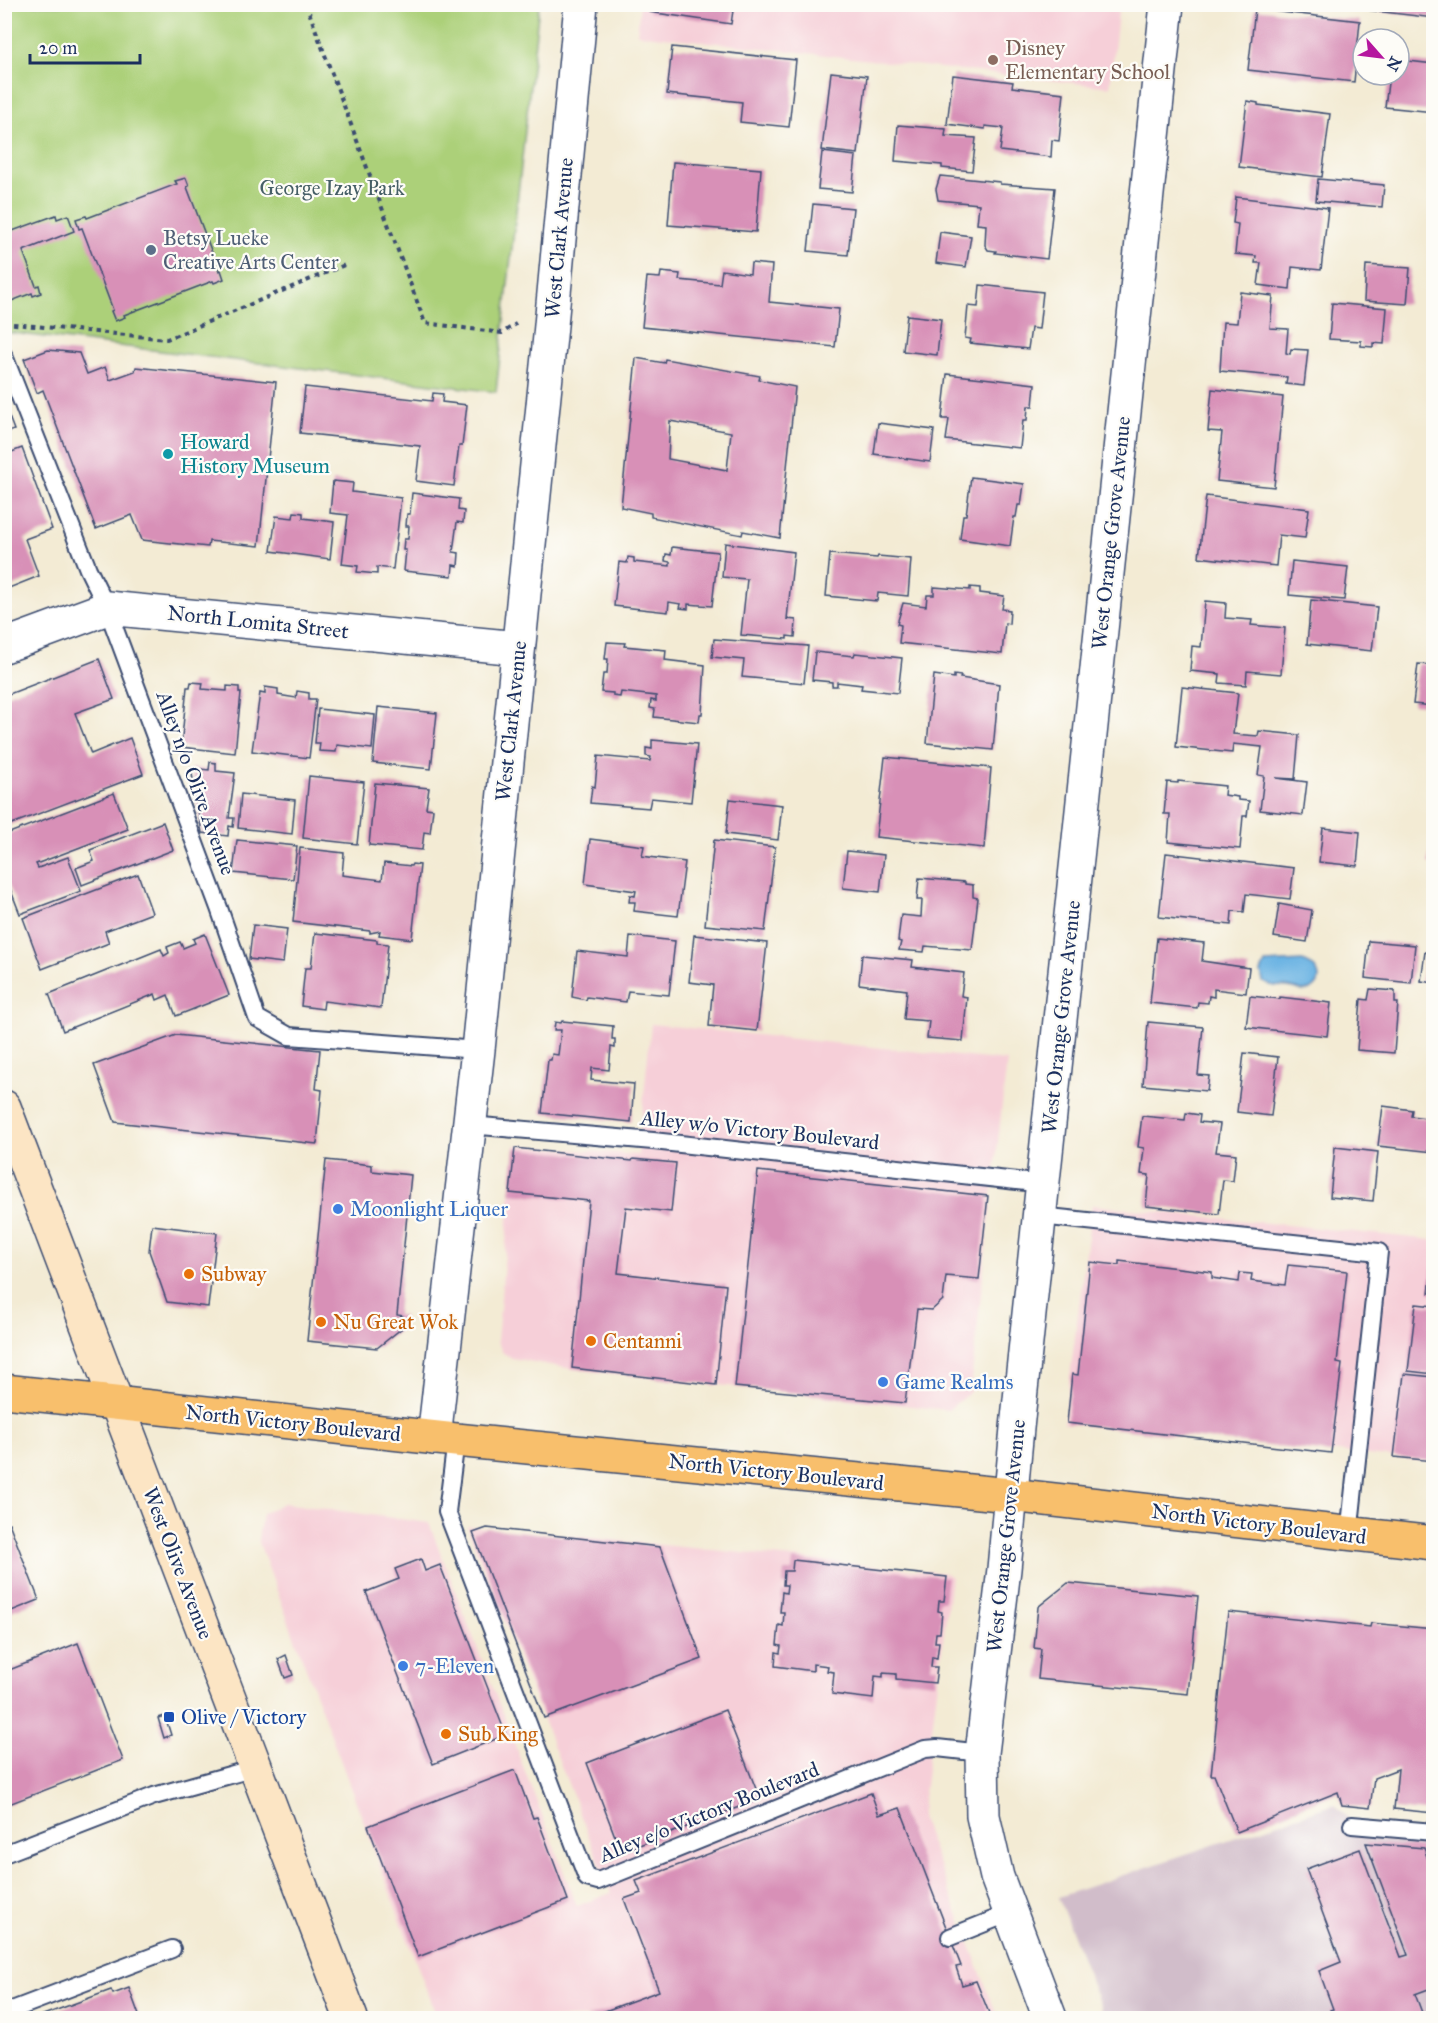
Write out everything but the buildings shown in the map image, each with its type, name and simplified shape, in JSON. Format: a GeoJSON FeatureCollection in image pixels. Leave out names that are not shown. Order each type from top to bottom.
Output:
{"type":"FeatureCollection","features":[{"type":"Feature","properties":{"kind":"main road","name":"West Olive Avenue"},"geometry":{"type":"LineString","coordinates":[[6,1116],[118,1404],[351,2019]]}},
{"type":"Feature","properties":{"kind":"main road","name":"North Victory Boulevard"},"geometry":{"type":"LineString","coordinates":[[4,1391],[445,1439],[1010,1495],[1434,1544]]}},
{"type":"Feature","properties":{"kind":"street","name":"West Clark Avenue"},"geometry":{"type":"LineString","coordinates":[[445,1439],[470,1125],[581,4]]}},
{"type":"Feature","properties":{"kind":"street","name":"West Orange Grove Avenue"},"geometry":{"type":"LineString","coordinates":[[1050,2019],[997,1877],[983,1816],[982,1753],[1004,1569],[1167,4]]}},
{"type":"Feature","properties":{"kind":"street","name":"North Lomita Street"},"geometry":{"type":"LineString","coordinates":[[4,646],[107,608],[518,648]]}},
{"type":"Feature","properties":{"kind":"lane","name":"Alley n/o Olive Avenue"},"geometry":{"type":"LineString","coordinates":[[4,356],[88,569],[107,608],[215,897],[257,1017],[289,1036],[478,1050]]}},
{"type":"Feature","properties":{"kind":"lane","name":"Alley w/o Victory Boulevard"},"geometry":{"type":"LineString","coordinates":[[470,1125],[653,1141],[1044,1184]]}},
{"type":"Feature","properties":{"kind":"lane"},"geometry":{"type":"LineString","coordinates":[[1040,1216],[1379,1252],[1349,1535]]}},
{"type":"Feature","properties":{"kind":"lane","name":"Alley e/o Victory Boulevard"},"geometry":{"type":"LineString","coordinates":[[445,1439],[447,1512],[587,1878],[598,1881],[925,1749],[937,1748],[982,1753]]}},
{"type":"Feature","properties":{"kind":"lane"},"geometry":{"type":"LineString","coordinates":[[4,1854],[154,1796],[255,1768]]}},
{"type":"Feature","properties":{"kind":"lane"},"geometry":{"type":"LineString","coordinates":[[1352,1825],[1434,1832]]}},
{"type":"Feature","properties":{"kind":"lane"},"geometry":{"type":"LineString","coordinates":[[950,1937],[1010,1913]]}},
{"type":"Feature","properties":{"kind":"lane"},"geometry":{"type":"LineString","coordinates":[[4,2013],[172,1949]]}},
{"type":"Feature","properties":{"kind":"path"},"geometry":{"type":"LineString","coordinates":[[306,4],[425,323],[502,333],[519,322]]}},
{"type":"Feature","properties":{"kind":"path"},"geometry":{"type":"LineString","coordinates":[[4,323],[167,339],[347,264]]}},
{"type":"Feature","properties":{"kind":"shaded area","name":"Disney Elementary School"},"geometry":{"type":"Polygon","coordinates":[[[640,5],[1119,5],[1110,87],[637,34],[640,5]]]}},
{"type":"Feature","properties":{"kind":"shaded area"},"geometry":{"type":"Polygon","coordinates":[[[651,1024],[1007,1061],[970,1392],[948,1410],[572,1369],[512,1358],[503,1353],[497,1341],[515,1145],[638,1155],[651,1024]]]}},
{"type":"Feature","properties":{"kind":"shaded area"},"geometry":{"type":"Polygon","coordinates":[[[1092,1205],[1433,1240],[1433,1462],[1064,1423],[1092,1205]]]}},
{"type":"Feature","properties":{"kind":"shaded area"},"geometry":{"type":"Polygon","coordinates":[[[283,1503],[429,1523],[577,1906],[611,1893],[467,1526],[945,1573],[951,1577],[921,1818],[998,2018],[437,2018],[258,1540],[262,1514],[283,1503]]]}},
{"type":"Feature","properties":{"kind":"shaded area"},"geometry":{"type":"Polygon","coordinates":[[[1335,1804],[1366,1838],[1433,1845],[1433,2018],[1105,2018],[1058,1897],[1335,1804]]]}},
{"type":"Feature","properties":{"kind":"green space","name":"George Izay Park"},"geometry":{"type":"Polygon","coordinates":[[[5,5],[539,5],[496,392],[5,332],[5,5]]]}},
{"type":"Feature","properties":{"kind":"water"},"geometry":{"type":"Polygon","coordinates":[[[1302,961],[1318,972],[1318,982],[1310,990],[1302,991],[1291,987],[1272,986],[1263,982],[1261,972],[1265,963],[1302,961]]]}},
{"type":"Feature","properties":{"kind":"place","name":"Disney Elementary School"},"geometry":{"type":"Point","coordinates":[993,60]}},
{"type":"Feature","properties":{"kind":"place","name":"Betsy Lueke Creative Arts Center"},"geometry":{"type":"Point","coordinates":[151,250]}},
{"type":"Feature","properties":{"kind":"place","name":"Howard History Museum"},"geometry":{"type":"Point","coordinates":[168,454]}},
{"type":"Feature","properties":{"kind":"place","name":"Moonlight Liquer"},"geometry":{"type":"Point","coordinates":[338,1209]}},
{"type":"Feature","properties":{"kind":"place","name":"Subway"},"geometry":{"type":"Point","coordinates":[189,1274]}},
{"type":"Feature","properties":{"kind":"place","name":"Nu Great Wok"},"geometry":{"type":"Point","coordinates":[321,1322]}},
{"type":"Feature","properties":{"kind":"place","name":"Centanni"},"geometry":{"type":"Point","coordinates":[591,1341]}},
{"type":"Feature","properties":{"kind":"place","name":"Game Realms"},"geometry":{"type":"Point","coordinates":[883,1382]}},
{"type":"Feature","properties":{"kind":"place","name":"7-Eleven"},"geometry":{"type":"Point","coordinates":[403,1666]}},
{"type":"Feature","properties":{"kind":"place","name":"Olive / Victory"},"geometry":{"type":"Point","coordinates":[169,1717]}},
{"type":"Feature","properties":{"kind":"place","name":"Sub King"},"geometry":{"type":"Point","coordinates":[446,1734]}}]}
